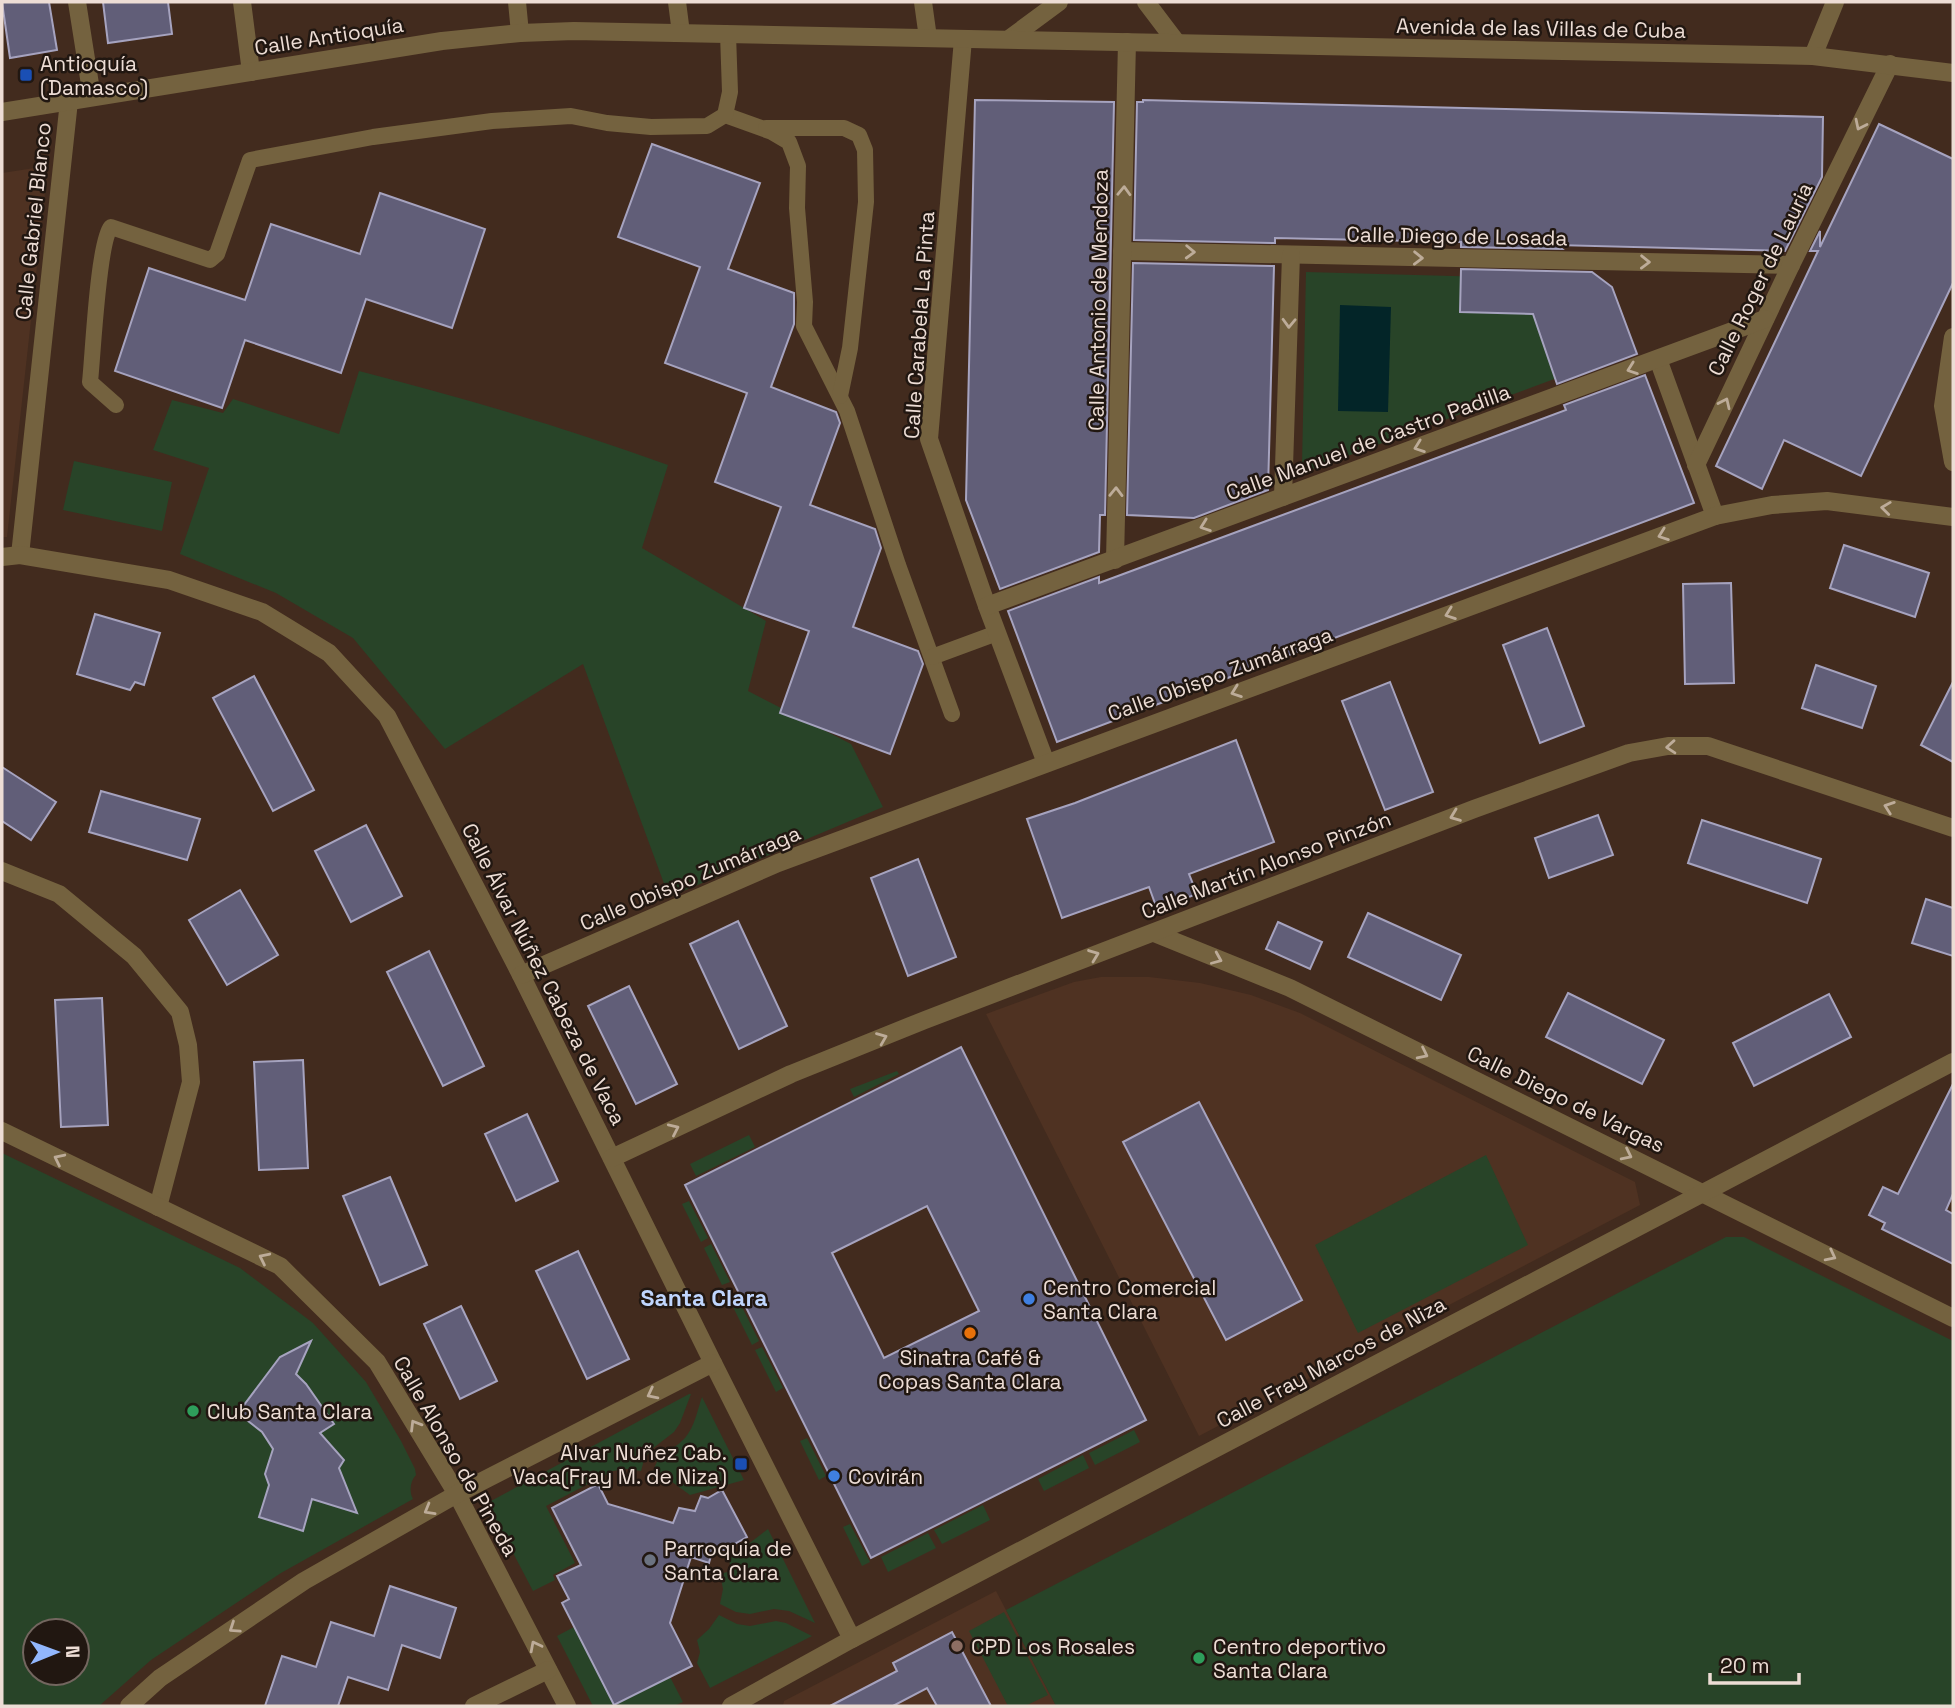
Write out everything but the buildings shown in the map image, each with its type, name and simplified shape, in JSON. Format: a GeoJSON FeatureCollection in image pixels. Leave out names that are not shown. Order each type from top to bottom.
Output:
{"type":"FeatureCollection","features":[{"type":"Feature","properties":{"kind":"street"},"geometry":{"type":"LineString","coordinates":[[77,2],[92,97]]}},
{"type":"Feature","properties":{"kind":"street"},"geometry":{"type":"LineString","coordinates":[[242,2],[251,72]]}},
{"type":"Feature","properties":{"kind":"street"},"geometry":{"type":"LineString","coordinates":[[517,2],[520,33]]}},
{"type":"Feature","properties":{"kind":"street"},"geometry":{"type":"LineString","coordinates":[[677,2],[681,33]]}},
{"type":"Feature","properties":{"kind":"street"},"geometry":{"type":"LineString","coordinates":[[923,2],[928,38]]}},
{"type":"Feature","properties":{"kind":"street"},"geometry":{"type":"LineString","coordinates":[[1009,39],[1059,2]]}},
{"type":"Feature","properties":{"kind":"street"},"geometry":{"type":"LineString","coordinates":[[1146,2],[1177,43]]}},
{"type":"Feature","properties":{"kind":"street"},"geometry":{"type":"LineString","coordinates":[[1814,56],[1835,2]]}},
{"type":"Feature","properties":{"kind":"street","name":"Calle Antioquía"},"geometry":{"type":"LineString","coordinates":[[2,112],[442,41],[520,33],[574,31],[1127,42]]}},
{"type":"Feature","properties":{"kind":"street","name":"Calle Carabela La Pinta"},"geometry":{"type":"LineString","coordinates":[[963,38],[929,439],[987,606],[1046,763]]}},
{"type":"Feature","properties":{"kind":"street","name":"Avenida de las Villas de Cuba"},"geometry":{"type":"LineString","coordinates":[[1127,42],[1814,56],[1953,73]]}},
{"type":"Feature","properties":{"kind":"street","name":"Calle Antonio de Mendoza"},"geometry":{"type":"LineString","coordinates":[[1115,560],[1127,42]]}},
{"type":"Feature","properties":{"kind":"street","name":"Calle Roger de Lauria"},"geometry":{"type":"LineString","coordinates":[[1696,465],[1890,64]]}},
{"type":"Feature","properties":{"kind":"street","name":"Calle Gabriel Blanco"},"geometry":{"type":"LineString","coordinates":[[20,555],[69,101]]}},
{"type":"Feature","properties":{"kind":"street","name":"Calle Diego de Losada"},"geometry":{"type":"LineString","coordinates":[[1122,251],[1791,265]]}},
{"type":"Feature","properties":{"kind":"street"},"geometry":{"type":"LineString","coordinates":[[1283,497],[1291,255]]}},
{"type":"Feature","properties":{"kind":"street","name":"Calle Manuel de Castro Padilla"},"geometry":{"type":"LineString","coordinates":[[987,606],[1765,319]]}},
{"type":"Feature","properties":{"kind":"street"},"geometry":{"type":"LineString","coordinates":[[1953,337],[1943,406],[1953,462]]}},
{"type":"Feature","properties":{"kind":"street"},"geometry":{"type":"LineString","coordinates":[[1658,359],[1715,516]]}},
{"type":"Feature","properties":{"kind":"street","name":"Calle Obispo Zumárraga"},"geometry":{"type":"LineString","coordinates":[[521,975],[778,863],[1715,516],[1772,505],[1827,501],[1953,517]]}},
{"type":"Feature","properties":{"kind":"street","name":"Calle Álvar Núñez Cabeza de Vaca"},"geometry":{"type":"LineString","coordinates":[[2,557],[20,555],[169,580],[262,612],[329,653],[387,716],[521,975],[852,1639]]}},
{"type":"Feature","properties":{"kind":"street","name":"Calle Martín Alonso Pinzón"},"geometry":{"type":"LineString","coordinates":[[612,1158],[791,1074],[925,1020],[1487,804],[1629,753],[1668,746],[1708,746],[1953,828]]}},
{"type":"Feature","properties":{"kind":"street"},"geometry":{"type":"LineString","coordinates":[[2,871],[59,894],[134,956],[180,1012],[188,1045],[191,1082],[158,1207]]}},
{"type":"Feature","properties":{"kind":"street","name":"Calle Diego de Vargas"},"geometry":{"type":"LineString","coordinates":[[1154,933],[1290,988],[1953,1318]]}},
{"type":"Feature","properties":{"kind":"street","name":"Calle Fray Marcos de Niza"},"geometry":{"type":"LineString","coordinates":[[740,1704],[852,1639],[1953,1062]]}},
{"type":"Feature","properties":{"kind":"street","name":"Calle Alonso de Pineda"},"geometry":{"type":"LineString","coordinates":[[2,1131],[280,1266],[377,1362],[457,1494],[567,1706]]}},
{"type":"Feature","properties":{"kind":"street"},"geometry":{"type":"LineString","coordinates":[[129,1706],[160,1678],[304,1581],[457,1494],[713,1363]]}},
{"type":"Feature","properties":{"kind":"street"},"geometry":{"type":"LineString","coordinates":[[474,1706],[548,1670]]}},
{"type":"Feature","properties":{"kind":"lane"},"geometry":{"type":"LineString","coordinates":[[116,405],[90,382],[100,272],[107,233],[111,227],[210,260],[217,254],[250,160],[373,137],[492,121],[571,116],[651,127],[707,126],[725,114],[730,92],[728,34]]}},
{"type":"Feature","properties":{"kind":"lane"},"geometry":{"type":"LineString","coordinates":[[725,114],[764,128],[789,142],[798,166],[797,208],[805,302],[804,326],[841,396],[952,714]]}},
{"type":"Feature","properties":{"kind":"lane"},"geometry":{"type":"LineString","coordinates":[[764,128],[844,128],[859,135],[865,150],[866,202],[850,348],[841,396]]}},
{"type":"Feature","properties":{"kind":"lane"},"geometry":{"type":"LineString","coordinates":[[932,657],[997,633]]}},
{"type":"Feature","properties":{"kind":"shaded area"},"geometry":{"type":"Polygon","coordinates":[[[48,166],[7,537],[2,537],[2,173],[48,166]]]}},
{"type":"Feature","properties":{"kind":"shaded area"},"geometry":{"type":"Polygon","coordinates":[[[1101,977],[1149,977],[1200,983],[1251,995],[1300,1013],[1635,1182],[1640,1205],[1199,1436],[986,1014],[1074,982],[1101,977]]]}},
{"type":"Feature","properties":{"kind":"shaded area","name":"CPD Los Rosales"},"geometry":{"type":"Polygon","coordinates":[[[996,1591],[1056,1706],[783,1706],[784,1701],[996,1591]]]}},
{"type":"Feature","properties":{"kind":"green space"},"geometry":{"type":"Polygon","coordinates":[[[1306,272],[1603,280],[1635,349],[1310,470],[1302,465],[1306,272]]]}},
{"type":"Feature","properties":{"kind":"green space"},"geometry":{"type":"Polygon","coordinates":[[[359,371],[515,414],[668,465],[642,548],[766,621],[748,691],[851,744],[883,807],[669,897],[583,664],[445,749],[353,638],[276,593],[180,554],[209,468],[153,450],[172,400],[223,413],[233,399],[339,434],[359,371]]]}},
{"type":"Feature","properties":{"kind":"green space"},"geometry":{"type":"Polygon","coordinates":[[[74,461],[172,482],[162,531],[63,510],[74,461]]]}},
{"type":"Feature","properties":{"kind":"green space"},"geometry":{"type":"Polygon","coordinates":[[[897,1071],[899,1074],[854,1097],[850,1089],[897,1071]]]}},
{"type":"Feature","properties":{"kind":"green space"},"geometry":{"type":"Polygon","coordinates":[[[749,1135],[755,1147],[696,1176],[690,1164],[749,1135]]]}},
{"type":"Feature","properties":{"kind":"green space","name":"Club Santa Clara"},"geometry":{"type":"Polygon","coordinates":[[[2,1153],[240,1268],[313,1323],[366,1382],[415,1469],[416,1475],[411,1487],[413,1499],[281,1573],[151,1660],[99,1706],[2,1706],[2,1153]]]}},
{"type":"Feature","properties":{"kind":"green space"},"geometry":{"type":"Polygon","coordinates":[[[1486,1155],[1528,1245],[1358,1333],[1315,1245],[1486,1155]]]}},
{"type":"Feature","properties":{"kind":"green space"},"geometry":{"type":"Polygon","coordinates":[[[689,1201],[708,1238],[701,1242],[682,1204],[689,1201]]]}},
{"type":"Feature","properties":{"kind":"green space"},"geometry":{"type":"Polygon","coordinates":[[[1726,1237],[1744,1237],[1953,1341],[1953,1706],[1056,1706],[1006,1610],[1726,1237]]]}},
{"type":"Feature","properties":{"kind":"green space"},"geometry":{"type":"Polygon","coordinates":[[[711,1244],[730,1282],[722,1285],[704,1248],[711,1244]]]}},
{"type":"Feature","properties":{"kind":"green space"},"geometry":{"type":"Polygon","coordinates":[[[738,1299],[759,1341],[752,1345],[731,1303],[738,1299]]]}},
{"type":"Feature","properties":{"kind":"green space"},"geometry":{"type":"Polygon","coordinates":[[[762,1347],[783,1388],[776,1392],[755,1350],[762,1347]]]}},
{"type":"Feature","properties":{"kind":"green space"},"geometry":{"type":"Polygon","coordinates":[[[689,1394],[680,1423],[674,1432],[652,1449],[644,1460],[641,1471],[613,1471],[546,1506],[575,1563],[553,1575],[555,1580],[533,1591],[488,1505],[489,1502],[689,1394]]]}},
{"type":"Feature","properties":{"kind":"green space"},"geometry":{"type":"Polygon","coordinates":[[[702,1397],[744,1480],[690,1495],[668,1479],[653,1474],[661,1456],[685,1438],[702,1397]]]}},
{"type":"Feature","properties":{"kind":"green space"},"geometry":{"type":"Polygon","coordinates":[[[1134,1430],[1140,1442],[1095,1465],[1089,1453],[1134,1430]]]}},
{"type":"Feature","properties":{"kind":"green space"},"geometry":{"type":"Polygon","coordinates":[[[807,1438],[826,1476],[819,1480],[800,1441],[807,1438]]]}},
{"type":"Feature","properties":{"kind":"green space"},"geometry":{"type":"Polygon","coordinates":[[[1083,1455],[1089,1468],[1044,1491],[1038,1479],[1083,1455]]]}},
{"type":"Feature","properties":{"kind":"green space"},"geometry":{"type":"Polygon","coordinates":[[[983,1505],[990,1520],[942,1544],[934,1530],[983,1505]]]}},
{"type":"Feature","properties":{"kind":"green space"},"geometry":{"type":"Polygon","coordinates":[[[850,1524],[870,1562],[862,1566],[843,1527],[850,1524]]]}},
{"type":"Feature","properties":{"kind":"green space"},"geometry":{"type":"Polygon","coordinates":[[[768,1529],[815,1623],[789,1611],[774,1609],[750,1614],[736,1612],[720,1604],[723,1589],[720,1574],[731,1571],[729,1559],[768,1529]]]}},
{"type":"Feature","properties":{"kind":"green space"},"geometry":{"type":"Polygon","coordinates":[[[928,1533],[936,1548],[888,1572],[881,1557],[928,1533]]]}},
{"type":"Feature","properties":{"kind":"green space"},"geometry":{"type":"Polygon","coordinates":[[[1004,1612],[1048,1695],[1025,1706],[1008,1706],[969,1631],[1004,1612]]]}},
{"type":"Feature","properties":{"kind":"green space"},"geometry":{"type":"Polygon","coordinates":[[[719,1615],[737,1624],[750,1626],[776,1621],[786,1623],[812,1636],[710,1688],[697,1663],[700,1652],[697,1640],[719,1615]]]}},
{"type":"Feature","properties":{"kind":"green space"},"geometry":{"type":"Polygon","coordinates":[[[574,1627],[614,1705],[670,1677],[683,1702],[674,1706],[593,1706],[557,1636],[574,1627]]]}},
{"type":"Feature","properties":{"kind":"water"},"geometry":{"type":"Polygon","coordinates":[[[1340,305],[1391,307],[1388,412],[1338,411],[1340,305]]]}},
{"type":"Feature","properties":{"kind":"place","name":"Antioquía (Damasco)"},"geometry":{"type":"Point","coordinates":[26,75]}},
{"type":"Feature","properties":{"kind":"place","name":"Centro Comercial Santa Clara"},"geometry":{"type":"Point","coordinates":[1029,1299]}},
{"type":"Feature","properties":{"kind":"place","name":"Sinatra Café & Copas Santa Clara"},"geometry":{"type":"Point","coordinates":[970,1333]}},
{"type":"Feature","properties":{"kind":"place","name":"Club Santa Clara"},"geometry":{"type":"Point","coordinates":[193,1411]}},
{"type":"Feature","properties":{"kind":"place","name":"Alvar Nuñez Cab. Vaca(Fray M. de Niza)"},"geometry":{"type":"Point","coordinates":[741,1464]}},
{"type":"Feature","properties":{"kind":"place","name":"Covirán"},"geometry":{"type":"Point","coordinates":[834,1476]}},
{"type":"Feature","properties":{"kind":"place","name":"Parroquia de Santa Clara"},"geometry":{"type":"Point","coordinates":[650,1560]}},
{"type":"Feature","properties":{"kind":"place","name":"CPD Los Rosales"},"geometry":{"type":"Point","coordinates":[957,1646]}},
{"type":"Feature","properties":{"kind":"place","name":"Centro deportivo Santa Clara"},"geometry":{"type":"Point","coordinates":[1199,1658]}},
{"type":"Feature","properties":{"kind":"district","name":"Santa Clara"},"geometry":{"type":"Point","coordinates":[704,1298]}}]}
